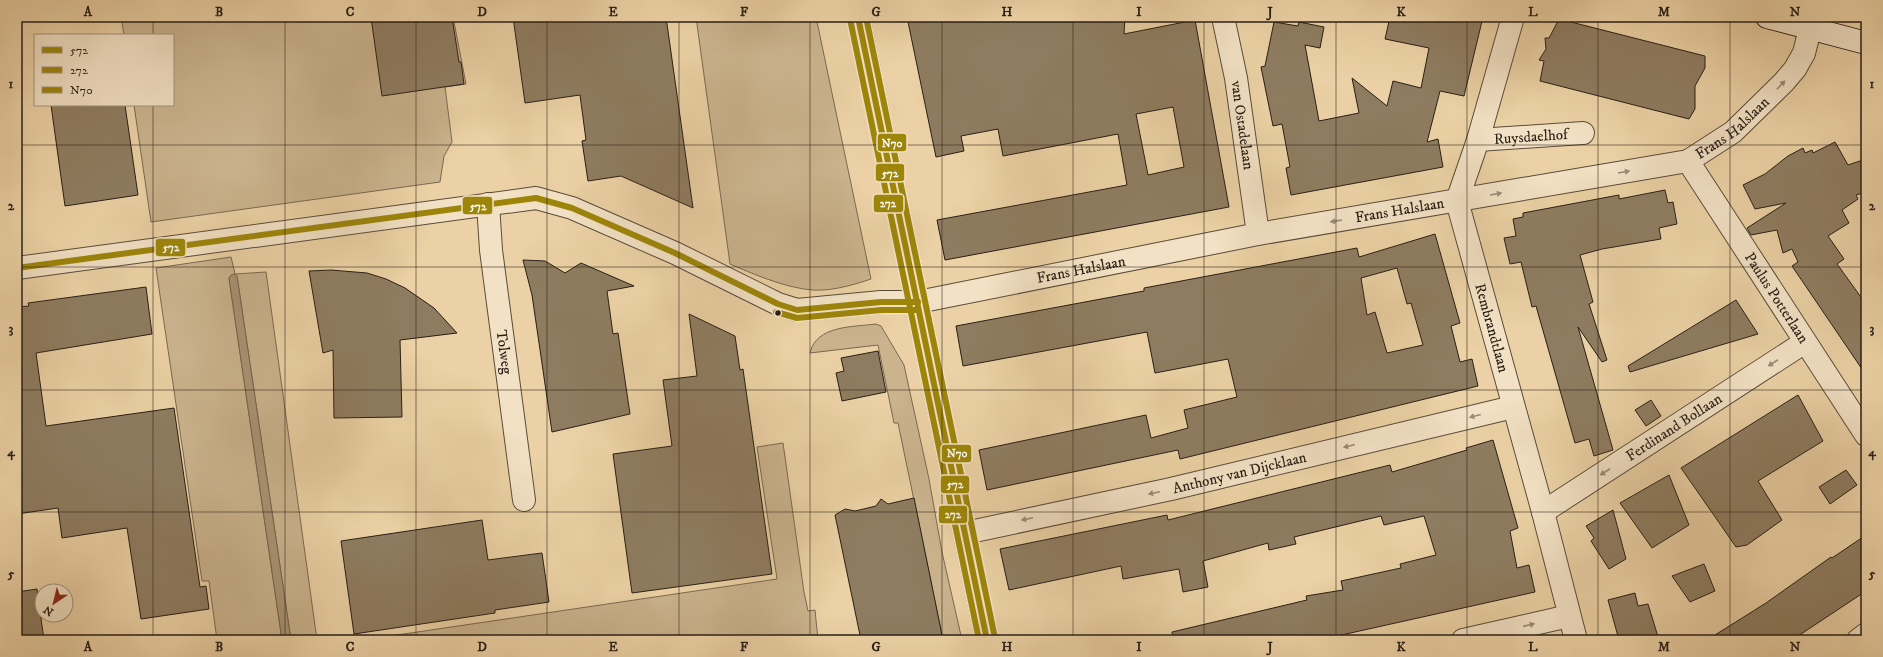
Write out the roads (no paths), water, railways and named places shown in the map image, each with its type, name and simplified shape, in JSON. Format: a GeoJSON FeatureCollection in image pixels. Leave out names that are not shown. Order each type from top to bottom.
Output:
{"type":"FeatureCollection","features":[{"type":"Feature","properties":{"kind":"street"},"geometry":{"type":"LineString","coordinates":[[858,17],[987,640]]}},
{"type":"Feature","properties":{"kind":"street","name":"van Ostadelaan"},"geometry":{"type":"LineString","coordinates":[[1223,17],[1236,78],[1258,234]]}},
{"type":"Feature","properties":{"kind":"street"},"geometry":{"type":"LineString","coordinates":[[1457,201],[1478,140],[1513,17]]}},
{"type":"Feature","properties":{"kind":"street"},"geometry":{"type":"LineString","coordinates":[[1767,17],[1811,22],[1866,43]]}},
{"type":"Feature","properties":{"kind":"street","name":"Frans Halslaan"},"geometry":{"type":"LineString","coordinates":[[918,302],[1258,234],[1688,161],[1733,132],[1784,82],[1795,69],[1804,53],[1811,22]]}},
{"type":"Feature","properties":{"kind":"street","name":"Ruysdaelhof"},"geometry":{"type":"LineString","coordinates":[[1478,140],[1583,133]]}},
{"type":"Feature","properties":{"kind":"street","name":"Paulus Potterlaan"},"geometry":{"type":"LineString","coordinates":[[1688,161],[1866,435]]}},
{"type":"Feature","properties":{"kind":"street"},"geometry":{"type":"LineString","coordinates":[[17,268],[536,198],[572,208],[684,257],[778,304],[797,310],[881,302],[918,302]]}},
{"type":"Feature","properties":{"kind":"street","name":"Rembrandtlaan"},"geometry":{"type":"LineString","coordinates":[[1457,201],[1543,512],[1576,640]]}},
{"type":"Feature","properties":{"kind":"street","name":"Tolweg"},"geometry":{"type":"LineString","coordinates":[[488,204],[491,250],[524,500]]}},
{"type":"Feature","properties":{"kind":"street","name":"Ferdinand Bollaan"},"geometry":{"type":"LineString","coordinates":[[1543,512],[1806,342]]}},
{"type":"Feature","properties":{"kind":"street","name":"Anthony van Dijcklaan"},"geometry":{"type":"LineString","coordinates":[[964,533],[1171,489],[1513,407]]}},
{"type":"Feature","properties":{"kind":"street"},"geometry":{"type":"LineString","coordinates":[[1464,640],[1569,616]]}},
{"type":"Feature","properties":{"kind":"street"},"geometry":{"type":"LineString","coordinates":[[1858,640],[1866,634]]}}]}
